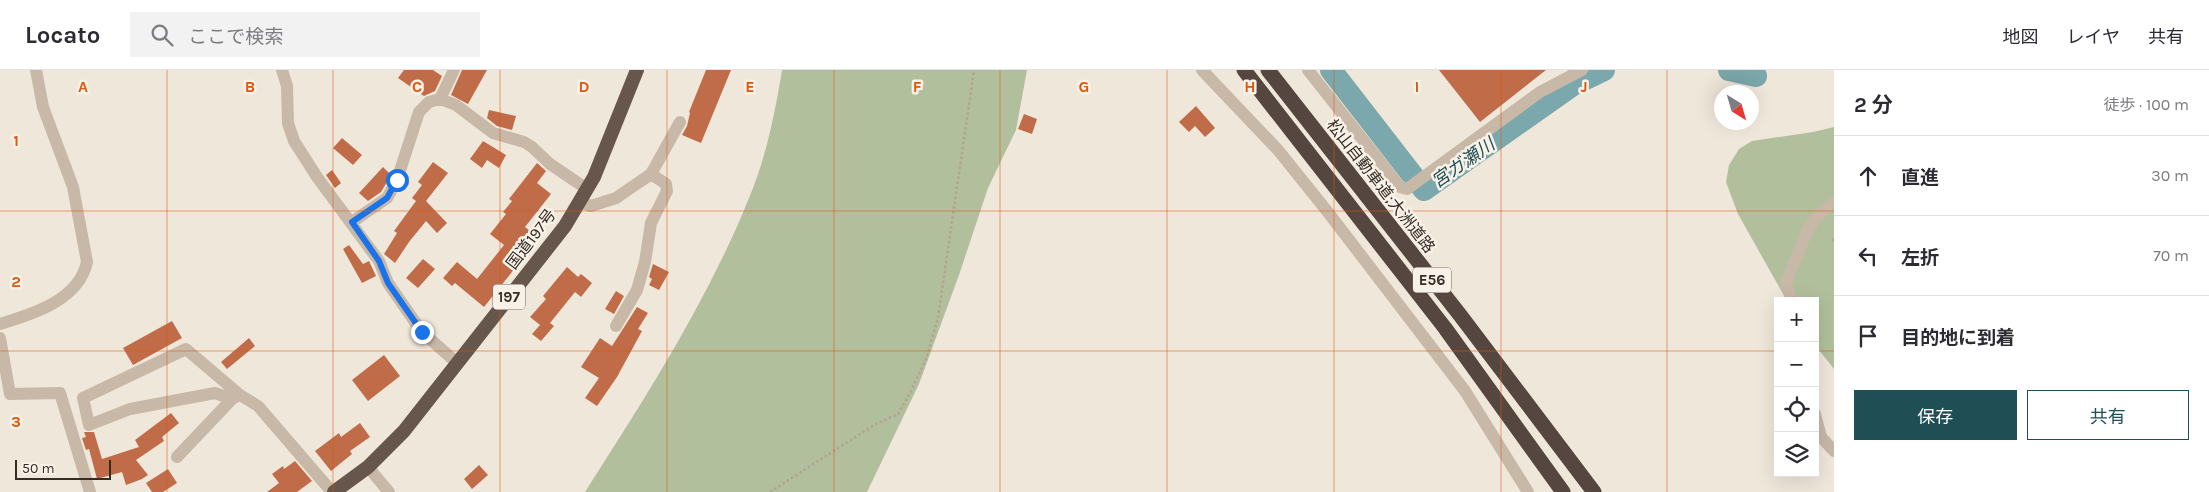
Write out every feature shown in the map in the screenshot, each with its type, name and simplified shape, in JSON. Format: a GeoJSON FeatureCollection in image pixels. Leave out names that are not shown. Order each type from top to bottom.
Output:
{"type":"FeatureCollection","features":[{"type":"Feature","properties":{"kind":"highway","name":"国道197号"},"geometry":{"type":"LineString","coordinates":[[333,492],[368,466],[404,431],[565,226],[594,177],[637,70]]}},
{"type":"Feature","properties":{"kind":"highway","name":"E56"},"geometry":{"type":"LineString","coordinates":[[1244,70],[1445,328],[1564,492]]}},
{"type":"Feature","properties":{"kind":"highway","name":"松山自動車道;大洲道路"},"geometry":{"type":"LineString","coordinates":[[1268,70],[1460,314],[1594,492]]}},
{"type":"Feature","properties":{"kind":"street"},"geometry":{"type":"LineString","coordinates":[[0,324],[23,317],[48,306],[72,291],[85,273],[87,262],[73,187],[43,107],[36,70]]}},
{"type":"Feature","properties":{"kind":"street"},"geometry":{"type":"LineString","coordinates":[[282,70],[287,86],[288,123],[294,140],[317,177],[379,261],[388,283],[422,332],[456,363]]}},
{"type":"Feature","properties":{"kind":"street"},"geometry":{"type":"LineString","coordinates":[[440,99],[454,70]]}},
{"type":"Feature","properties":{"kind":"street"},"geometry":{"type":"LineString","coordinates":[[1202,70],[1278,150],[1328,211],[1465,391],[1528,492]]}},
{"type":"Feature","properties":{"kind":"street"},"geometry":{"type":"LineString","coordinates":[[1308,70],[1400,187],[1407,189],[1540,92],[1582,70]]}},
{"type":"Feature","properties":{"kind":"street"},"geometry":{"type":"LineString","coordinates":[[352,222],[387,198],[397,180],[419,112],[430,102],[440,99],[456,105],[493,133],[524,142],[550,164],[587,189]]}},
{"type":"Feature","properties":{"kind":"street"},"geometry":{"type":"LineString","coordinates":[[579,202],[591,206],[616,198],[651,174],[680,122]]}},
{"type":"Feature","properties":{"kind":"street"},"geometry":{"type":"LineString","coordinates":[[616,326],[637,290],[645,262],[651,224],[667,191],[666,184],[651,174]]}},
{"type":"Feature","properties":{"kind":"street"},"geometry":{"type":"LineString","coordinates":[[1791,297],[1786,282],[1809,227],[1834,202]]}},
{"type":"Feature","properties":{"kind":"street"},"geometry":{"type":"LineString","coordinates":[[0,338],[10,394],[60,393],[90,492]]}},
{"type":"Feature","properties":{"kind":"street"},"geometry":{"type":"LineString","coordinates":[[236,397],[186,349],[83,398],[88,425],[130,409],[149,405],[215,393],[236,397],[258,406],[333,492]]}},
{"type":"Feature","properties":{"kind":"street"},"geometry":{"type":"LineString","coordinates":[[177,456],[236,397]]}},
{"type":"Feature","properties":{"kind":"street"},"geometry":{"type":"LineString","coordinates":[[1819,429],[1821,437],[1834,451]]}},
{"type":"Feature","properties":{"kind":"street"},"geometry":{"type":"LineString","coordinates":[[368,466],[389,492]]}},
{"type":"Feature","properties":{"kind":"path"},"geometry":{"type":"LineString","coordinates":[[770,492],[874,425],[898,414],[911,391],[926,359],[938,318],[974,70]]}},
{"type":"Feature","properties":{"kind":"green space"},"geometry":{"type":"Polygon","coordinates":[[[782,70],[1027,70],[1016,130],[988,188],[959,275],[919,384],[867,492],[585,492],[674,349],[732,237],[755,183],[765,151],[782,70]]]}},
{"type":"Feature","properties":{"kind":"green space"},"geometry":{"type":"Polygon","coordinates":[[[1834,127],[1834,369],[1819,350],[1819,297],[1785,297],[1738,214],[1726,182],[1729,165],[1739,149],[1752,141],[1834,127]]]}},
{"type":"Feature","properties":{"kind":"building"},"geometry":{"type":"Polygon","coordinates":[[[404,70],[433,70],[442,76],[435,91],[424,96],[398,78],[404,70]]]}},
{"type":"Feature","properties":{"kind":"building"},"geometry":{"type":"Polygon","coordinates":[[[462,70],[487,70],[468,104],[451,95],[462,70]]]}},
{"type":"Feature","properties":{"kind":"building"},"geometry":{"type":"Polygon","coordinates":[[[706,70],[731,70],[701,143],[682,135],[687,126],[689,112],[706,70]]]}},
{"type":"Feature","properties":{"kind":"building"},"geometry":{"type":"Polygon","coordinates":[[[1439,70],[1546,70],[1480,122],[1439,70]]]}},
{"type":"Feature","properties":{"kind":"building"},"geometry":{"type":"Polygon","coordinates":[[[1196,106],[1215,128],[1205,137],[1195,126],[1189,132],[1179,122],[1196,106]]]}},
{"type":"Feature","properties":{"kind":"building"},"geometry":{"type":"Polygon","coordinates":[[[489,110],[516,116],[512,130],[497,126],[487,118],[489,110]]]}},
{"type":"Feature","properties":{"kind":"building"},"geometry":{"type":"Polygon","coordinates":[[[1024,114],[1037,119],[1032,134],[1018,129],[1024,114]]]}},
{"type":"Feature","properties":{"kind":"building"},"geometry":{"type":"Polygon","coordinates":[[[342,138],[362,155],[353,165],[333,148],[342,138]]]}},
{"type":"Feature","properties":{"kind":"building"},"geometry":{"type":"Polygon","coordinates":[[[483,141],[506,155],[499,168],[487,160],[482,168],[470,159],[483,141]]]}},
{"type":"Feature","properties":{"kind":"building"},"geometry":{"type":"Polygon","coordinates":[[[433,162],[448,173],[426,201],[447,223],[437,233],[426,221],[395,263],[384,254],[397,233],[394,231],[416,201],[412,198],[422,185],[418,182],[433,162]]]}},
{"type":"Feature","properties":{"kind":"building"},"geometry":{"type":"Polygon","coordinates":[[[537,163],[546,171],[537,183],[551,194],[525,227],[539,238],[484,307],[455,283],[452,286],[443,278],[457,262],[477,279],[504,245],[490,234],[506,214],[503,212],[512,201],[509,199],[537,163]]]}},
{"type":"Feature","properties":{"kind":"building"},"geometry":{"type":"Polygon","coordinates":[[[383,167],[390,174],[390,177],[381,192],[368,201],[359,193],[383,167]]]}},
{"type":"Feature","properties":{"kind":"building"},"geometry":{"type":"Polygon","coordinates":[[[332,170],[341,183],[335,188],[326,175],[332,170]]]}},
{"type":"Feature","properties":{"kind":"building"},"geometry":{"type":"Polygon","coordinates":[[[349,245],[363,264],[369,261],[376,276],[362,283],[343,249],[349,245]]]}},
{"type":"Feature","properties":{"kind":"building"},"geometry":{"type":"Polygon","coordinates":[[[423,259],[435,269],[418,288],[406,278],[423,259]]]}},
{"type":"Feature","properties":{"kind":"building"},"geometry":{"type":"Polygon","coordinates":[[[653,264],[669,272],[659,290],[649,285],[652,279],[649,277],[653,264]]]}},
{"type":"Feature","properties":{"kind":"building"},"geometry":{"type":"Polygon","coordinates":[[[567,267],[578,277],[581,274],[592,283],[581,297],[575,292],[550,323],[554,326],[541,341],[532,334],[540,325],[530,317],[546,299],[543,296],[567,267]]]}},
{"type":"Feature","properties":{"kind":"building"},"geometry":{"type":"Polygon","coordinates":[[[616,291],[624,296],[614,314],[605,309],[616,291]]]}},
{"type":"Feature","properties":{"kind":"building"},"geometry":{"type":"Polygon","coordinates":[[[637,307],[648,313],[638,329],[642,331],[617,377],[597,406],[585,398],[599,378],[581,367],[600,338],[612,346],[637,307]]]}},
{"type":"Feature","properties":{"kind":"building"},"geometry":{"type":"Polygon","coordinates":[[[172,321],[182,338],[133,365],[123,348],[172,321]]]}},
{"type":"Feature","properties":{"kind":"building"},"geometry":{"type":"Polygon","coordinates":[[[249,338],[255,346],[227,369],[221,362],[249,338]]]}},
{"type":"Feature","properties":{"kind":"building"},"geometry":{"type":"Polygon","coordinates":[[[384,355],[400,376],[368,401],[352,380],[384,355]]]}},
{"type":"Feature","properties":{"kind":"building"},"geometry":{"type":"Polygon","coordinates":[[[171,413],[179,423],[162,437],[164,441],[136,460],[148,475],[126,485],[122,472],[97,479],[89,449],[86,450],[82,438],[86,437],[84,432],[94,432],[102,459],[139,447],[135,440],[171,413]]]}},
{"type":"Feature","properties":{"kind":"building"},"geometry":{"type":"Polygon","coordinates":[[[360,423],[370,437],[350,451],[352,454],[331,471],[315,451],[339,433],[341,437],[360,423]]]}},
{"type":"Feature","properties":{"kind":"building"},"geometry":{"type":"Polygon","coordinates":[[[295,461],[312,481],[297,492],[267,492],[279,483],[272,474],[283,466],[284,469],[295,461]]]}},
{"type":"Feature","properties":{"kind":"building"},"geometry":{"type":"Polygon","coordinates":[[[479,465],[488,475],[472,489],[464,479],[479,465]]]}},
{"type":"Feature","properties":{"kind":"building"},"geometry":{"type":"Polygon","coordinates":[[[168,469],[177,483],[163,492],[152,492],[146,483],[168,469]]]}},
{"type":"Feature","properties":{"kind":"waterway","name":"宮ガ瀬川"},"geometry":{"type":"LineString","coordinates":[[1331,70],[1424,190],[1573,85],[1604,70]]}},
{"type":"Feature","properties":{"kind":"waterway","name":"宮ガ瀬川"},"geometry":{"type":"LineString","coordinates":[[1729,70],[1756,76]]}},
{"type":"Feature","properties":{"kind":"route"},"geometry":{"type":"LineString","coordinates":[[397,180],[387,198],[352,222],[379,261],[388,283],[422,332]]}}]}
